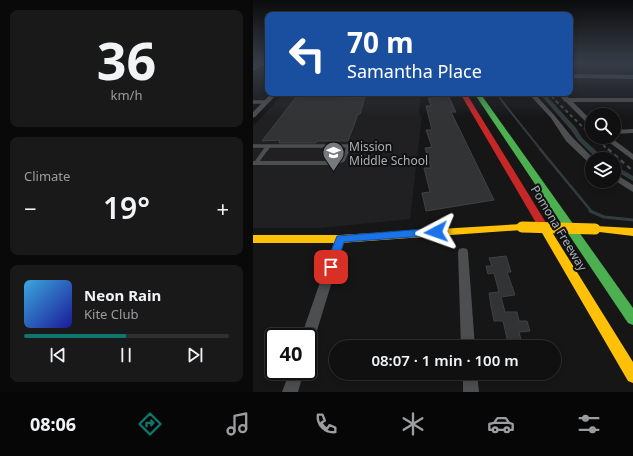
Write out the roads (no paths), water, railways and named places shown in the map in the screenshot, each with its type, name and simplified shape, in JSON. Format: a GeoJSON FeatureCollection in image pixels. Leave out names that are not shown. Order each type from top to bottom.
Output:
{"type":"FeatureCollection","features":[{"type":"Feature","properties":{"kind":"main road","name":"Pomona Freeway"},"geometry":{"type":"LineString","coordinates":[[465,96],[633,376]]}},
{"type":"Feature","properties":{"kind":"main road","name":"Pomona Freeway"},"geometry":{"type":"LineString","coordinates":[[479,96],[633,319]]}},
{"type":"Feature","properties":{"kind":"main road"},"geometry":{"type":"LineString","coordinates":[[253,239],[340,239],[522,228],[595,229],[633,232]]}},
{"type":"Feature","properties":{"kind":"street"},"geometry":{"type":"LineString","coordinates":[[253,116],[272,96]]}},
{"type":"Feature","properties":{"kind":"street"},"geometry":{"type":"LineString","coordinates":[[534,96],[553,117],[569,139],[585,155]]}},
{"type":"Feature","properties":{"kind":"street"},"geometry":{"type":"LineString","coordinates":[[563,96],[585,118]]}},
{"type":"Feature","properties":{"kind":"street"},"geometry":{"type":"LineString","coordinates":[[566,100],[633,100]]}},
{"type":"Feature","properties":{"kind":"street"},"geometry":{"type":"LineString","coordinates":[[621,132],[633,131]]}},
{"type":"Feature","properties":{"kind":"street"},"geometry":{"type":"LineString","coordinates":[[615,144],[633,158]]}},
{"type":"Feature","properties":{"kind":"street"},"geometry":{"type":"LineString","coordinates":[[621,181],[633,189]]}},
{"type":"Feature","properties":{"kind":"street"},"geometry":{"type":"LineString","coordinates":[[311,328],[340,239]]}},
{"type":"Feature","properties":{"kind":"street"},"geometry":{"type":"LineString","coordinates":[[463,252],[469,340]]}},
{"type":"Feature","properties":{"kind":"street"},"geometry":{"type":"LineString","coordinates":[[290,392],[294,380]]}},
{"type":"Feature","properties":{"kind":"street"},"geometry":{"type":"LineString","coordinates":[[470,380],[471,392]]}},
{"type":"Feature","properties":{"kind":"lane"},"geometry":{"type":"LineString","coordinates":[[253,102],[266,102]]}},
{"type":"Feature","properties":{"kind":"lane"},"geometry":{"type":"LineString","coordinates":[[253,146],[349,146],[343,160],[336,163],[254,163]]}},
{"type":"Feature","properties":{"kind":"lane"},"geometry":{"type":"LineString","coordinates":[[254,163],[269,146]]}},
{"type":"Feature","properties":{"kind":"waterway"},"geometry":{"type":"LineString","coordinates":[[498,96],[503,102]]}},
{"type":"Feature","properties":{"kind":"waterway"},"geometry":{"type":"LineString","coordinates":[[544,96],[593,152]]}},
{"type":"Feature","properties":{"kind":"waterway"},"geometry":{"type":"LineString","coordinates":[[502,101],[541,150]]}},
{"type":"Feature","properties":{"kind":"waterway"},"geometry":{"type":"LineString","coordinates":[[540,149],[592,212]]}},
{"type":"Feature","properties":{"kind":"waterway"},"geometry":{"type":"LineString","coordinates":[[621,171],[633,179]]}},
{"type":"Feature","properties":{"kind":"waterway"},"geometry":{"type":"LineString","coordinates":[[592,212],[604,217],[633,220]]}},
{"type":"Feature","properties":{"kind":"railway"},"geometry":{"type":"LineString","coordinates":[[551,96],[556,101]]}},
{"type":"Feature","properties":{"kind":"railway"},"geometry":{"type":"LineString","coordinates":[[556,101],[585,129]]}},
{"type":"Feature","properties":{"kind":"railway"},"geometry":{"type":"LineString","coordinates":[[602,144],[609,150]]}},
{"type":"Feature","properties":{"kind":"railway"},"geometry":{"type":"LineString","coordinates":[[608,149],[633,171]]}},
{"type":"Feature","properties":{"kind":"place","name":"Mission Middle School"},"geometry":{"type":"Point","coordinates":[334,172]}}]}
